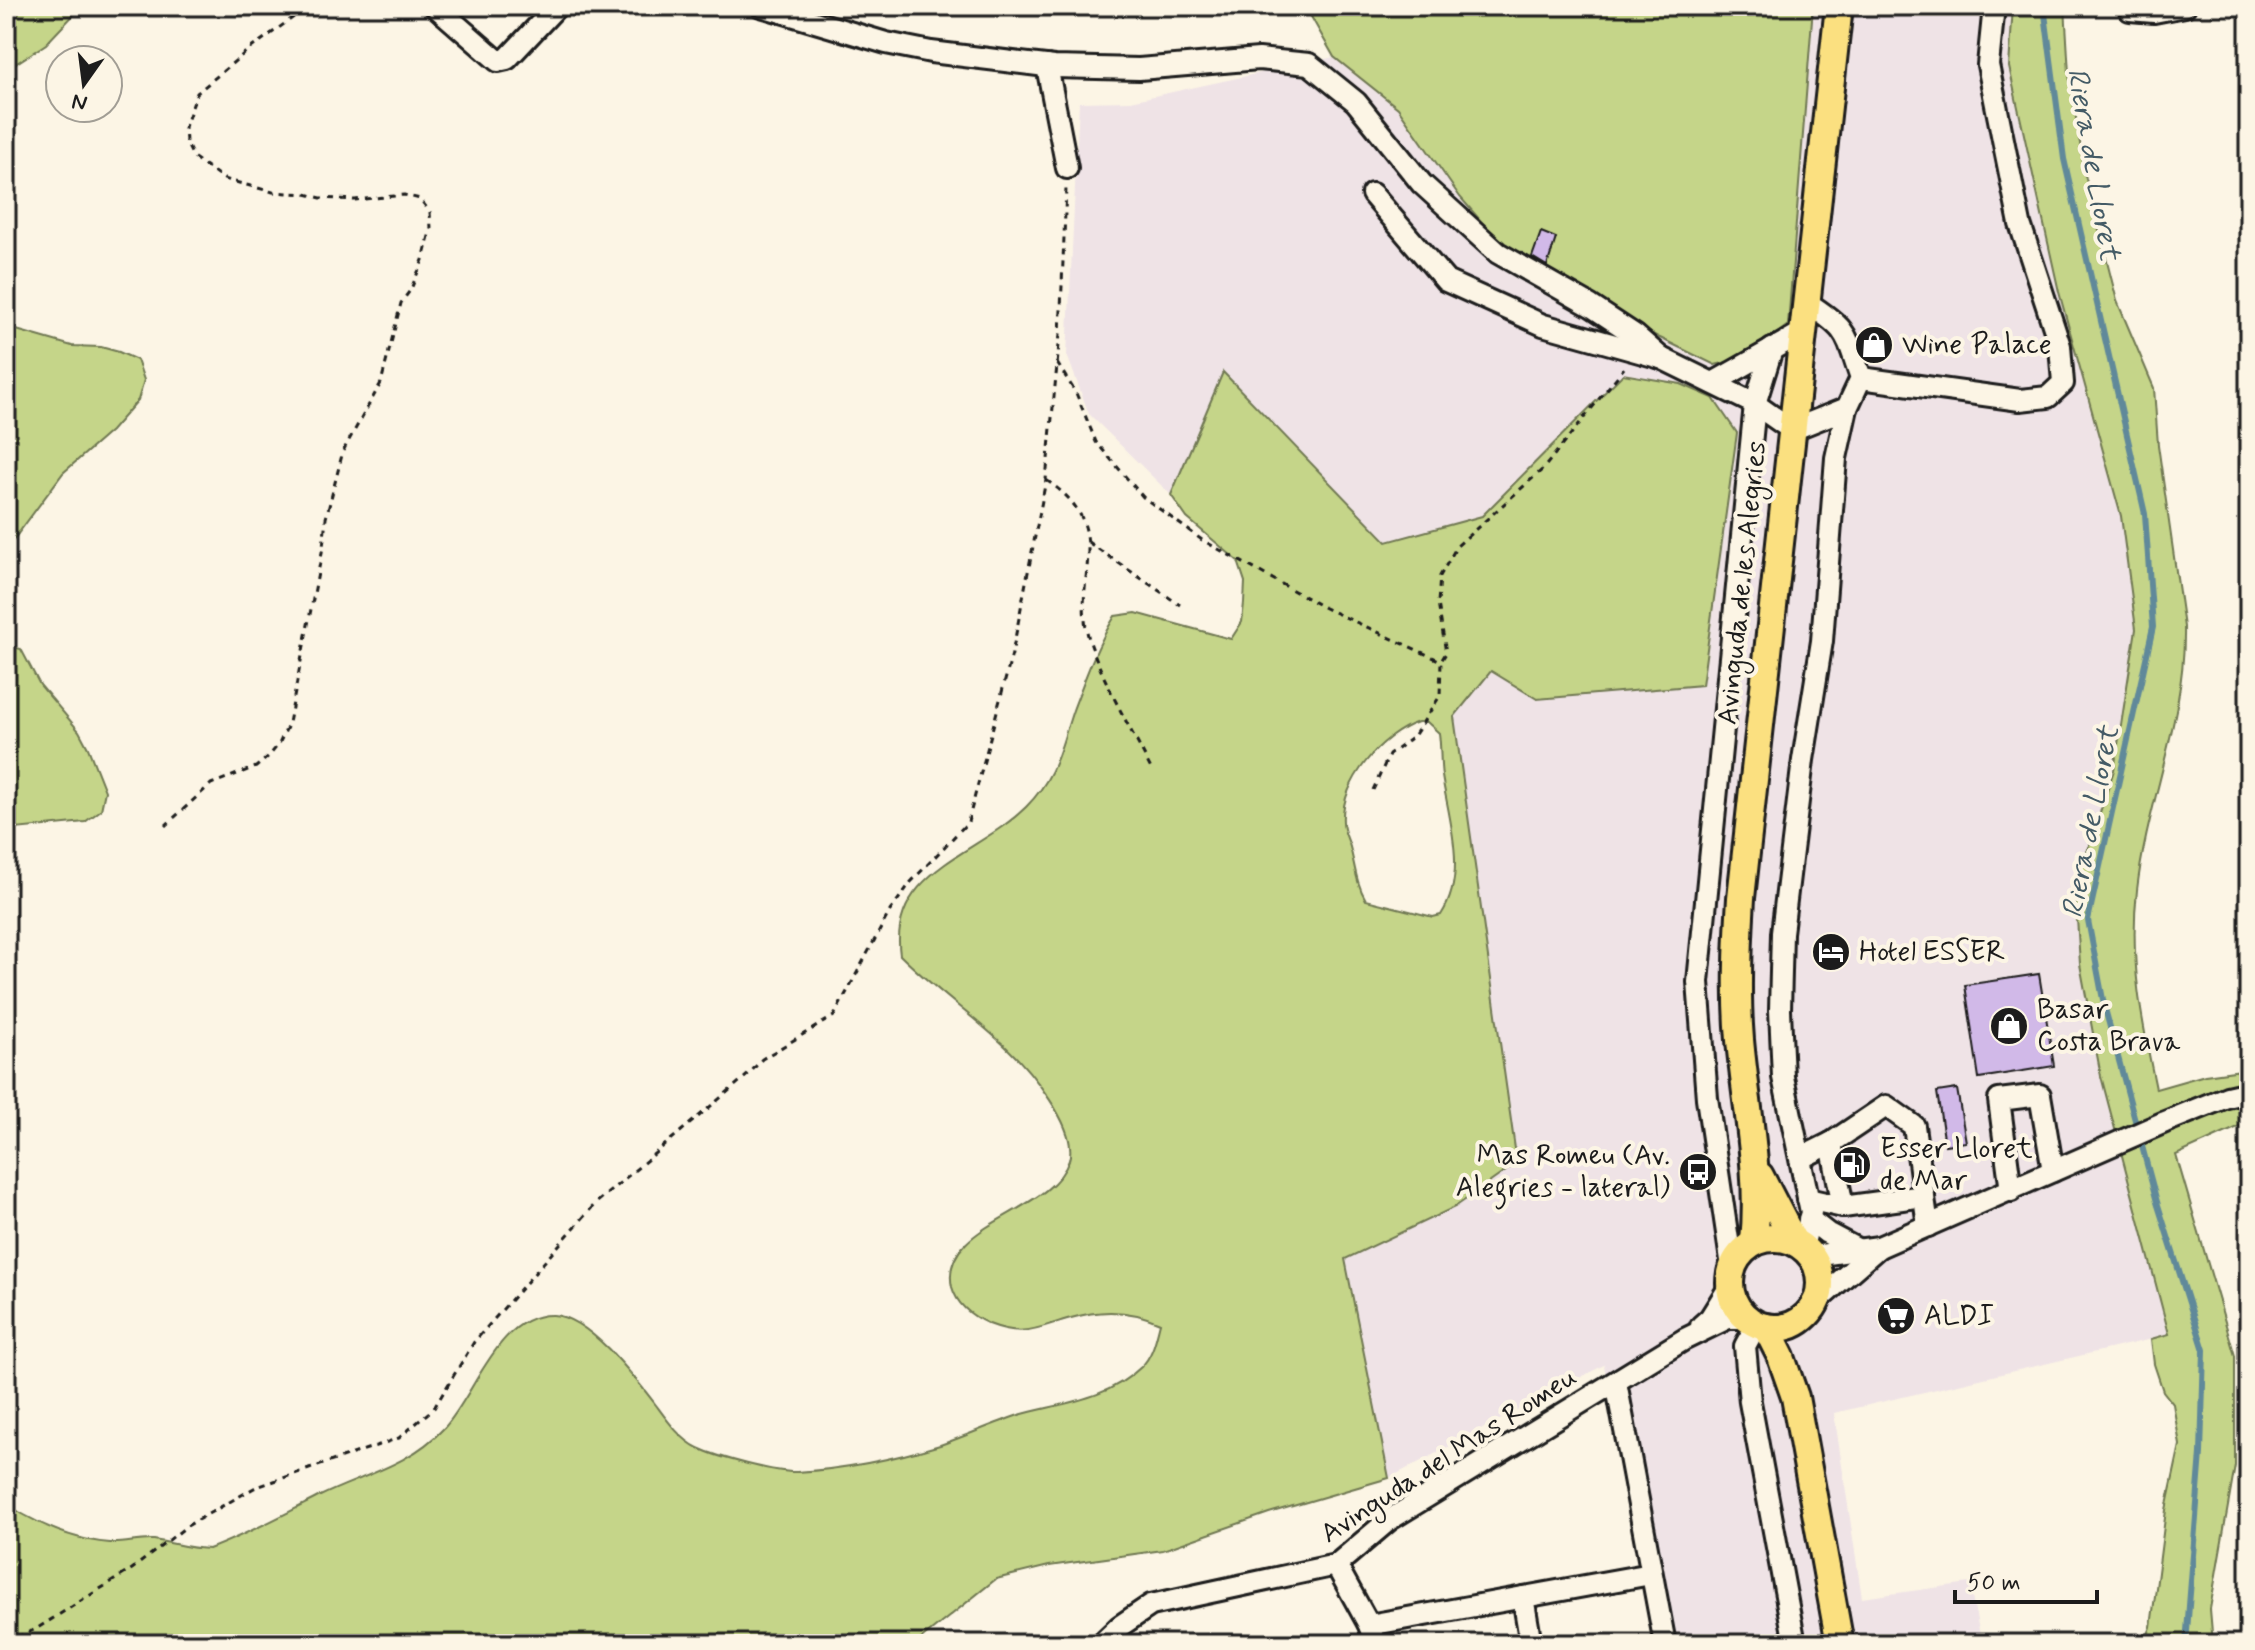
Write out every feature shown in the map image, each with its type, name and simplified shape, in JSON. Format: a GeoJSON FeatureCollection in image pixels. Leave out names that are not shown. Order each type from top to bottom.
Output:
{"type":"FeatureCollection","features":[{"type":"Feature","properties":{"kind":"main road","name":"Avinguda de les Alegries"},"geometry":{"type":"LineString","coordinates":[[1754,1242],[1757,1212],[1755,1168],[1740,1040],[1736,970],[1741,898],[1839,6]]}},
{"type":"Feature","properties":{"kind":"main road","name":"Avinguda de les Alegries"},"geometry":{"type":"LineString","coordinates":[[1755,1168],[1803,1248]]}},
{"type":"Feature","properties":{"kind":"main road"},"geometry":{"type":"LineString","coordinates":[[1795,1397],[1795,1351],[1820,1276],[1803,1248],[1768,1238],[1744,1249],[1731,1277],[1737,1306],[1756,1323],[1781,1357],[1795,1397],[1840,1644]]}},
{"type":"Feature","properties":{"kind":"main road"},"geometry":{"type":"LineString","coordinates":[[1756,1323],[1783,1327],[1810,1310]]}},
{"type":"Feature","properties":{"kind":"street"},"geometry":{"type":"LineString","coordinates":[[435,6],[498,61],[507,59],[557,6]]}},
{"type":"Feature","properties":{"kind":"street"},"geometry":{"type":"LineString","coordinates":[[761,6],[901,46],[1047,66],[1139,69],[1259,59],[1309,64],[1356,102],[1422,184],[1498,253],[1613,320],[1661,358]]}},
{"type":"Feature","properties":{"kind":"street"},"geometry":{"type":"LineString","coordinates":[[1861,378],[2020,400],[2048,397],[2063,383],[2060,346],[2020,224],[1988,65],[1994,6]]}},
{"type":"Feature","properties":{"kind":"street"},"geometry":{"type":"LineString","coordinates":[[2128,6],[2130,10],[2154,12],[2185,6]]}},
{"type":"Feature","properties":{"kind":"street"},"geometry":{"type":"LineString","coordinates":[[1047,66],[1067,168]]}},
{"type":"Feature","properties":{"kind":"street"},"geometry":{"type":"LineString","coordinates":[[1372,194],[1446,281],[1543,325],[1661,358],[1755,404],[1792,430],[1847,408]]}},
{"type":"Feature","properties":{"kind":"street"},"geometry":{"type":"LineString","coordinates":[[1806,302],[1836,321],[1848,337],[1861,378],[1847,408],[1836,458],[1822,641],[1803,760],[1782,933],[1780,1010],[1783,1077],[1809,1209],[1803,1248],[1869,1249],[2011,1191],[2165,1122],[2227,1097],[2249,1092]]}},
{"type":"Feature","properties":{"kind":"street"},"geometry":{"type":"LineString","coordinates":[[1713,383],[1803,332]]}},
{"type":"Feature","properties":{"kind":"street"},"geometry":{"type":"LineString","coordinates":[[1731,1277],[1707,1098],[1698,982],[1755,404],[1772,349]]}},
{"type":"Feature","properties":{"kind":"street"},"geometry":{"type":"LineString","coordinates":[[2011,1191],[1999,1100],[2040,1095],[2053,1171]]}},
{"type":"Feature","properties":{"kind":"street"},"geometry":{"type":"LineString","coordinates":[[1801,1158],[1831,1143],[1886,1106],[1914,1126],[1928,1226]]}},
{"type":"Feature","properties":{"kind":"street"},"geometry":{"type":"LineString","coordinates":[[1831,1143],[1843,1207]]}},
{"type":"Feature","properties":{"kind":"street"},"geometry":{"type":"LineString","coordinates":[[1809,1209],[1867,1206],[1924,1196]]}},
{"type":"Feature","properties":{"kind":"street"},"geometry":{"type":"LineString","coordinates":[[1809,1209],[1827,1233],[1869,1249]]}},
{"type":"Feature","properties":{"kind":"street"},"geometry":{"type":"LineString","coordinates":[[1810,1310],[1869,1249]]}},
{"type":"Feature","properties":{"kind":"street","name":"Avinguda del Mas Romeu"},"geometry":{"type":"LineString","coordinates":[[1685,1339],[1710,1318],[1731,1277]]}},
{"type":"Feature","properties":{"kind":"street","name":"Avinguda del Mas Romeu"},"geometry":{"type":"LineString","coordinates":[[1101,1644],[1120,1626],[1151,1605],[1336,1565],[1389,1520],[1685,1339],[1728,1318],[1756,1323]]}},
{"type":"Feature","properties":{"kind":"street"},"geometry":{"type":"LineString","coordinates":[[1756,1323],[1745,1346],[1750,1402],[1795,1644]]}},
{"type":"Feature","properties":{"kind":"street"},"geometry":{"type":"LineString","coordinates":[[1616,1382],[1665,1644]]}},
{"type":"Feature","properties":{"kind":"street"},"geometry":{"type":"LineString","coordinates":[[1336,1565],[1372,1635],[1523,1597],[1651,1574]]}},
{"type":"Feature","properties":{"kind":"street"},"geometry":{"type":"LineString","coordinates":[[1523,1597],[1531,1644]]}},
{"type":"Feature","properties":{"kind":"path"},"geometry":{"type":"LineString","coordinates":[[165,826],[211,784],[256,767],[269,756],[289,723],[326,518],[343,451],[381,383],[401,303],[411,289],[423,260],[431,228],[430,212],[420,199],[404,195],[355,200],[273,192],[224,179],[193,157],[186,142],[185,127],[197,93],[247,51],[309,6]]}},
{"type":"Feature","properties":{"kind":"path"},"geometry":{"type":"LineString","coordinates":[[6,1642],[36,1629],[132,1569],[187,1526],[254,1488],[399,1438],[434,1408],[474,1342],[596,1203],[750,1073],[762,1059],[834,1016],[890,911],[911,882],[968,822],[1012,654],[1046,480],[1057,363],[1067,168]]}},
{"type":"Feature","properties":{"kind":"path"},"geometry":{"type":"LineString","coordinates":[[1373,790],[1389,755],[1414,736],[1440,696],[1441,661],[1446,653],[1438,603],[1440,576],[1457,546],[1543,469],[1627,365],[1635,350]]}},
{"type":"Feature","properties":{"kind":"path"},"geometry":{"type":"LineString","coordinates":[[1057,363],[1076,393],[1096,442],[1143,497],[1202,540],[1325,608],[1441,661]]}},
{"type":"Feature","properties":{"kind":"path"},"geometry":{"type":"LineString","coordinates":[[1046,480],[1061,490],[1087,526],[1083,618],[1090,644],[1152,771]]}},
{"type":"Feature","properties":{"kind":"path"},"geometry":{"type":"LineString","coordinates":[[1088,542],[1180,605]]}},
{"type":"Feature","properties":{"kind":"shaded area"},"geometry":{"type":"Polygon","coordinates":[[[1813,6],[2013,6],[2010,67],[2059,292],[2121,516],[2136,629],[2114,770],[2075,888],[2080,964],[2101,1076],[2169,1335],[1834,1413],[1862,1598],[1969,1583],[1982,1644],[1654,1644],[1604,1365],[1389,1478],[1345,1259],[1455,1207],[1517,1163],[1454,717],[1491,671],[1737,433],[1713,399],[1681,384],[1623,374],[1482,516],[1387,542],[1224,372],[1171,495],[1089,414],[1067,355],[1079,102],[1131,101],[1334,57],[1398,108],[1460,197],[1494,236],[1561,283],[1715,365],[1744,358],[1788,325],[1813,6]]]}},
{"type":"Feature","properties":{"kind":"green space"},"geometry":{"type":"Polygon","coordinates":[[[14,6],[82,6],[46,44],[6,70],[6,12],[14,6]]]}},
{"type":"Feature","properties":{"kind":"green space"},"geometry":{"type":"Polygon","coordinates":[[[1305,6],[1813,6],[1788,325],[1744,358],[1715,365],[1517,258],[1460,197],[1398,108],[1334,57],[1305,6]]]}},
{"type":"Feature","properties":{"kind":"green space"},"geometry":{"type":"Polygon","coordinates":[[[2013,6],[2065,6],[2069,74],[2085,175],[2117,301],[2154,388],[2158,445],[2184,627],[2179,694],[2142,857],[2135,916],[2138,990],[2156,1089],[2205,1075],[2249,1069],[2249,1122],[2176,1155],[2235,1356],[2235,1466],[2210,1609],[2213,1644],[2144,1644],[2151,1627],[2166,1510],[2180,1445],[2173,1404],[2163,1391],[2154,1364],[2151,1339],[2169,1334],[2101,1076],[2080,964],[2075,888],[2114,770],[2136,629],[2121,516],[2059,292],[2009,67],[2013,6]]]}},
{"type":"Feature","properties":{"kind":"green space"},"geometry":{"type":"Polygon","coordinates":[[[6,327],[72,346],[101,347],[119,352],[137,360],[144,380],[138,400],[111,431],[63,473],[6,550],[6,327]]]}},
{"type":"Feature","properties":{"kind":"green space"},"geometry":{"type":"Polygon","coordinates":[[[1223,372],[1387,542],[1482,516],[1623,374],[1681,384],[1713,398],[1737,433],[1702,685],[1537,699],[1491,671],[1454,717],[1517,1163],[1455,1207],[1345,1259],[1389,1478],[1269,1513],[1163,1550],[1049,1566],[996,1579],[915,1644],[6,1644],[6,1504],[43,1524],[82,1538],[110,1543],[154,1540],[209,1549],[416,1452],[455,1414],[503,1341],[517,1327],[534,1318],[553,1315],[567,1318],[596,1337],[624,1365],[674,1429],[691,1444],[732,1460],[787,1472],[851,1466],[940,1445],[1019,1415],[1099,1394],[1141,1367],[1151,1352],[1160,1323],[1127,1313],[1105,1312],[1082,1315],[1031,1330],[1012,1330],[982,1321],[957,1299],[952,1287],[952,1265],[962,1248],[978,1233],[1042,1194],[1059,1178],[1069,1160],[1070,1147],[1050,1099],[1027,1069],[993,1035],[900,955],[900,926],[908,903],[922,884],[941,867],[1007,823],[1026,807],[1044,785],[1056,762],[1092,662],[1115,616],[1136,613],[1231,639],[1242,622],[1245,582],[1238,561],[1187,518],[1171,495],[1223,372]],[[1427,722],[1404,728],[1378,748],[1366,762],[1348,791],[1343,822],[1366,900],[1433,917],[1441,915],[1449,899],[1455,865],[1439,733],[1427,722]]]}},
{"type":"Feature","properties":{"kind":"green space"},"geometry":{"type":"Polygon","coordinates":[[[6,645],[21,649],[40,685],[79,731],[88,748],[105,791],[101,810],[85,822],[6,830],[6,645]]]}},
{"type":"Feature","properties":{"kind":"building"},"geometry":{"type":"Polygon","coordinates":[[[1541,232],[1556,238],[1547,266],[1532,257],[1541,232]]]}},
{"type":"Feature","properties":{"kind":"building","name":"Basar Costa Brava"},"geometry":{"type":"Polygon","coordinates":[[[2039,974],[2054,1066],[1979,1078],[1965,985],[2039,974]]]}},
{"type":"Feature","properties":{"kind":"building"},"geometry":{"type":"Polygon","coordinates":[[[1957,1089],[1966,1142],[1945,1145],[1937,1092],[1957,1089]]]}},
{"type":"Feature","properties":{"kind":"waterway","name":"Riera de Lloret"},"geometry":{"type":"LineString","coordinates":[[2044,6],[2064,159],[2145,514],[2153,627],[2088,920],[2104,1005],[2157,1202],[2204,1350],[2201,1453],[2186,1644]]}},
{"type":"Feature","properties":{"kind":"place","name":"Wine Palace"},"geometry":{"type":"Point","coordinates":[1874,345]}},
{"type":"Feature","properties":{"kind":"place","name":"Hotel ESSER"},"geometry":{"type":"Point","coordinates":[1831,952]}},
{"type":"Feature","properties":{"kind":"place","name":"Basar Costa Brava"},"geometry":{"type":"Point","coordinates":[2009,1026]}},
{"type":"Feature","properties":{"kind":"place","name":"Esser Lloret de Mar"},"geometry":{"type":"Point","coordinates":[1852,1165]}},
{"type":"Feature","properties":{"kind":"place","name":"Mas Romeu (Av. Alegries - lateral)"},"geometry":{"type":"Point","coordinates":[1698,1172]}},
{"type":"Feature","properties":{"kind":"place","name":"ALDI"},"geometry":{"type":"Point","coordinates":[1896,1316]}}]}
